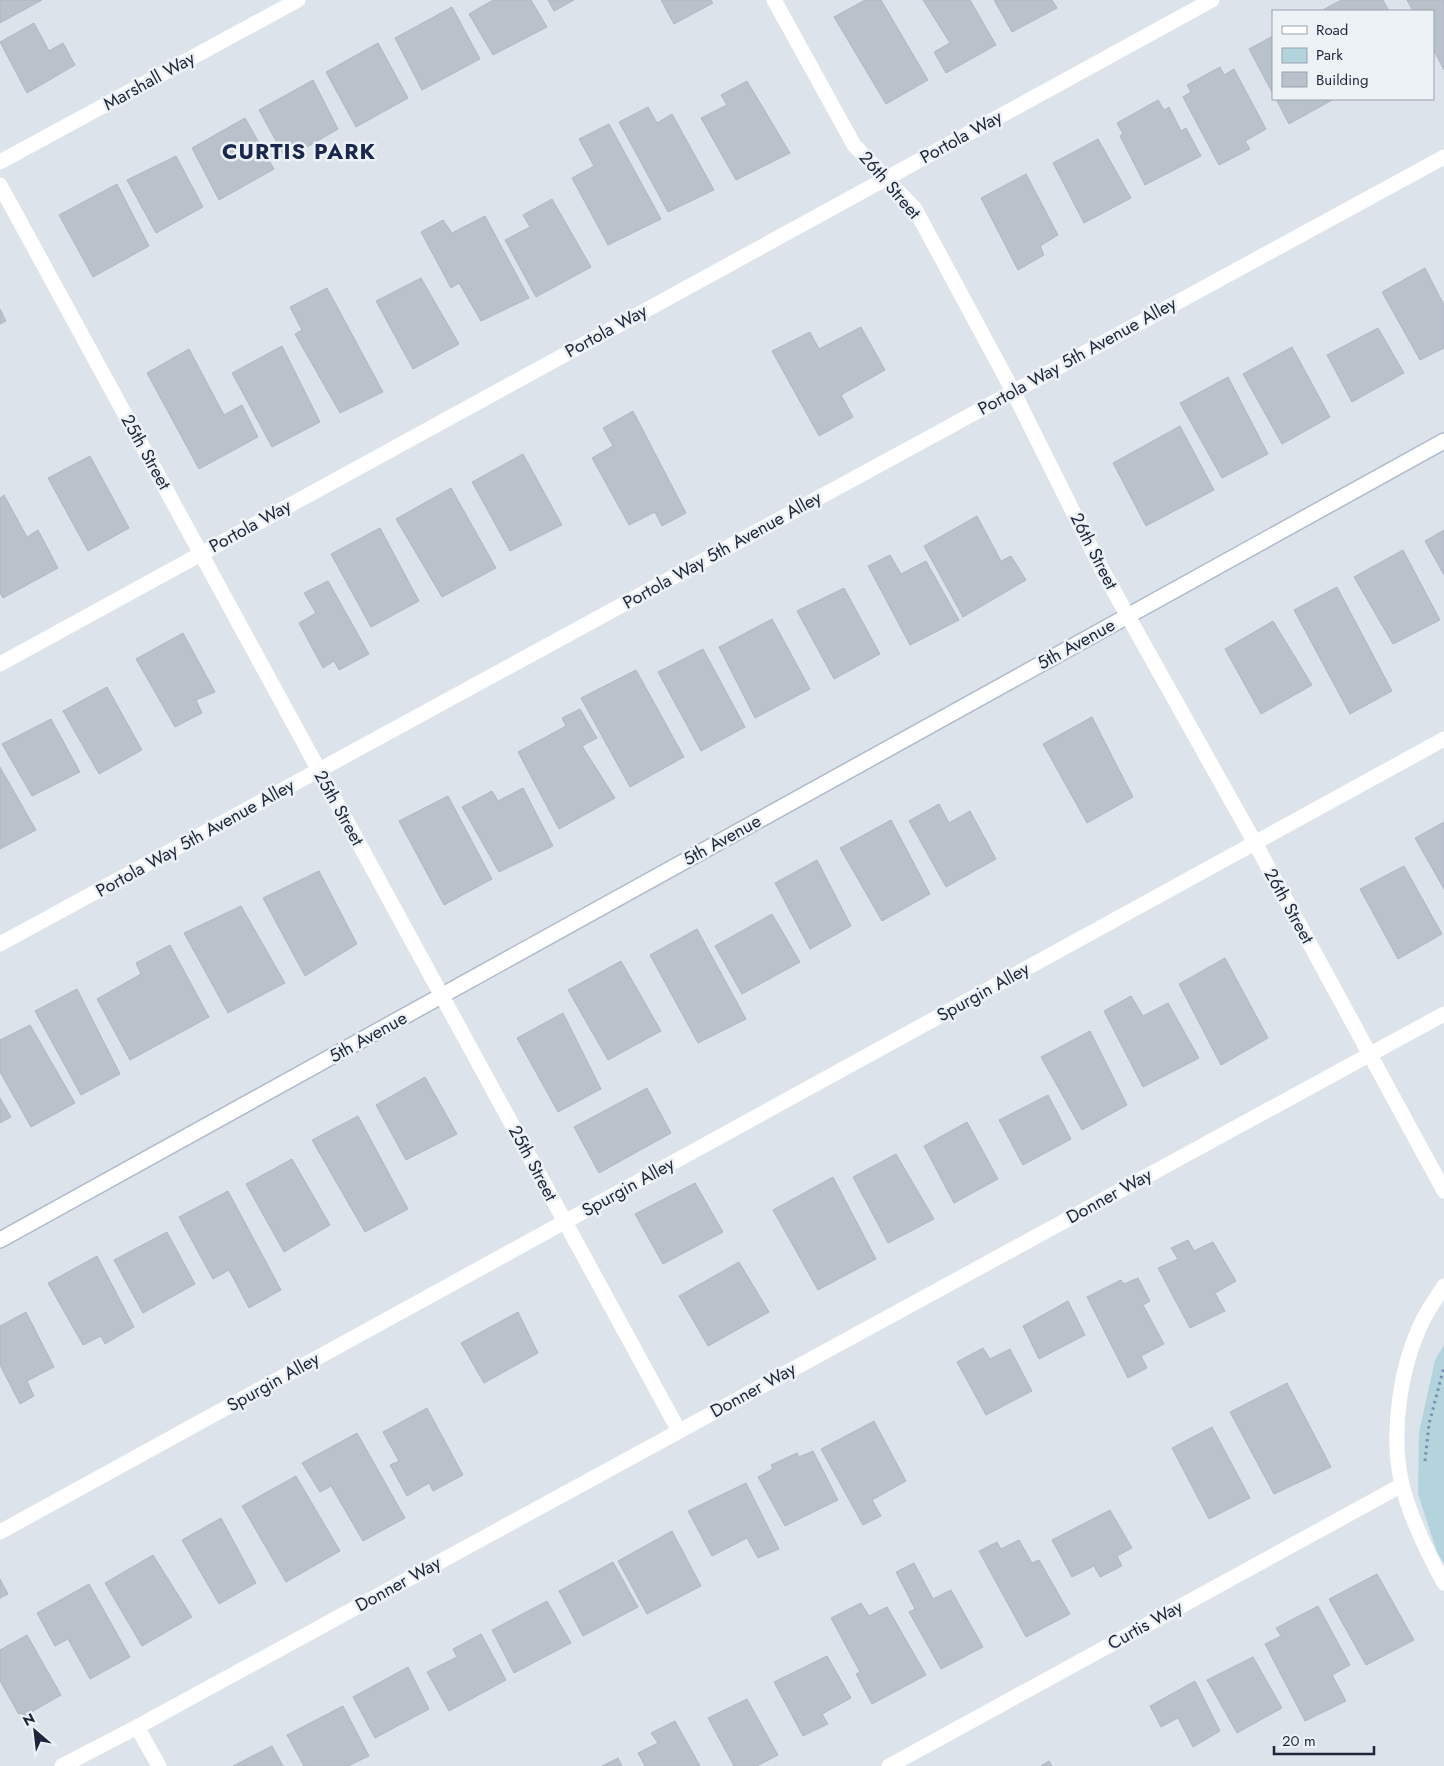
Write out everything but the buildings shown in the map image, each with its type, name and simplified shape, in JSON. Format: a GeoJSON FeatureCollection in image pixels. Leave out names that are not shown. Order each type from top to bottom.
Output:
{"type":"FeatureCollection","features":[{"type":"Feature","properties":{"kind":"street","name":"Marshall Way"},"geometry":{"type":"LineString","coordinates":[[0,162],[298,0]]}},
{"type":"Feature","properties":{"kind":"street","name":"26th Street"},"geometry":{"type":"LineString","coordinates":[[774,0],[854,145],[915,209],[1013,391],[1101,568],[1255,842],[1444,1191]]}},
{"type":"Feature","properties":{"kind":"street","name":"Portola Way"},"geometry":{"type":"LineString","coordinates":[[0,664],[1212,0]]}},
{"type":"Feature","properties":{"kind":"street","name":"Portola Way 5th Avenue Alley"},"geometry":{"type":"LineString","coordinates":[[0,944],[1444,157]]}},
{"type":"Feature","properties":{"kind":"street","name":"25th Street"},"geometry":{"type":"LineString","coordinates":[[0,185],[679,1431]]}},
{"type":"Feature","properties":{"kind":"street","name":"5th Avenue"},"geometry":{"type":"LineString","coordinates":[[0,1240],[1444,441]]}},
{"type":"Feature","properties":{"kind":"street","name":"Spurgin Alley"},"geometry":{"type":"LineString","coordinates":[[0,1532],[1444,739]]}},
{"type":"Feature","properties":{"kind":"street","name":"Donner Way"},"geometry":{"type":"LineString","coordinates":[[62,1766],[137,1727],[1444,1014]]}},
{"type":"Feature","properties":{"kind":"street"},"geometry":{"type":"LineString","coordinates":[[1444,1286],[1424,1319],[1407,1361],[1398,1405],[1398,1450],[1402,1485],[1416,1528],[1444,1583]]}},
{"type":"Feature","properties":{"kind":"street","name":"Curtis Way"},"geometry":{"type":"LineString","coordinates":[[889,1766],[1402,1485]]}},
{"type":"Feature","properties":{"kind":"street"},"geometry":{"type":"LineString","coordinates":[[137,1727],[159,1766]]}},
{"type":"Feature","properties":{"kind":"path"},"geometry":{"type":"LineString","coordinates":[[1425,1466],[1429,1424],[1444,1367]]}},
{"type":"Feature","properties":{"kind":"green space"},"geometry":{"type":"Polygon","coordinates":[[[1444,1345],[1444,1564],[1437,1552],[1418,1494],[1419,1432],[1435,1360],[1444,1345]]]}},
{"type":"Feature","properties":{"kind":"district","name":"CURTIS PARK"},"geometry":{"type":"Point","coordinates":[299,151]}}]}
